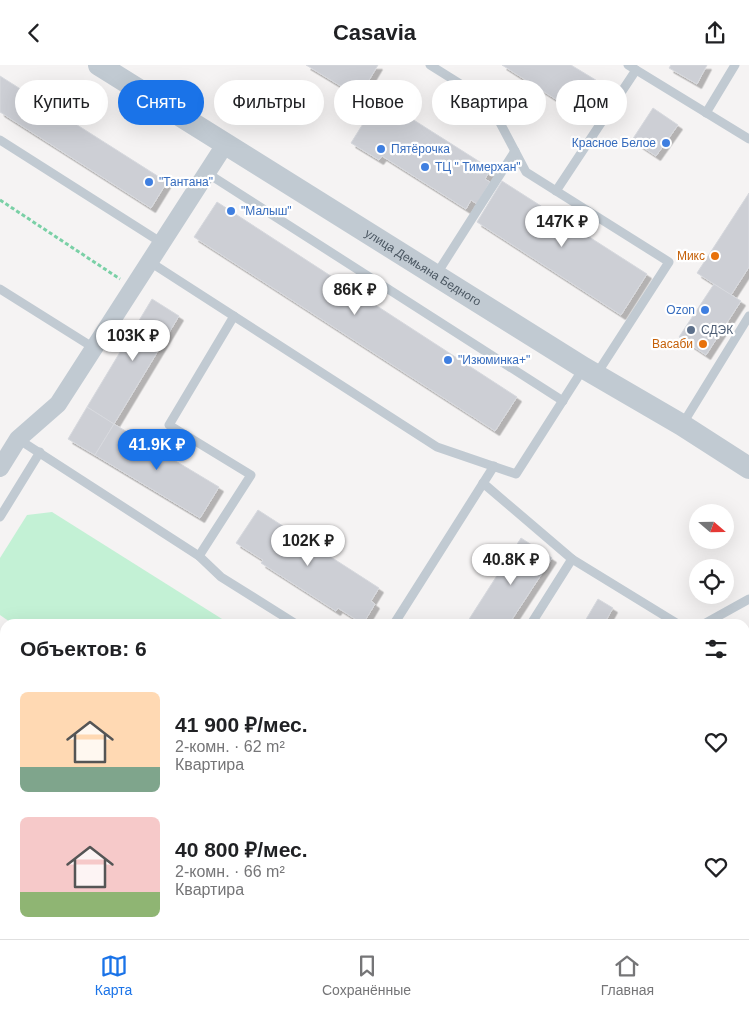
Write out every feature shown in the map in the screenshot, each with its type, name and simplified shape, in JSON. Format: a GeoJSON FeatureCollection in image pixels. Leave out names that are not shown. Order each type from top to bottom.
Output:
{"type":"FeatureCollection","features":[{"type":"Feature","properties":{"kind":"street","name":"улица Демьяна Бедного"},"geometry":{"type":"LineString","coordinates":[[99,65],[590,371],[682,425],[749,469]]}},
{"type":"Feature","properties":{"kind":"street"},"geometry":{"type":"LineString","coordinates":[[0,468],[18,439],[58,404],[226,143]]}},
{"type":"Feature","properties":{"kind":"lane"},"geometry":{"type":"LineString","coordinates":[[150,262],[437,447],[516,473],[562,401],[590,371],[669,262],[526,172],[489,102],[430,65]]}},
{"type":"Feature","properties":{"kind":"lane"},"geometry":{"type":"LineString","coordinates":[[706,113],[736,65]]}},
{"type":"Feature","properties":{"kind":"lane"},"geometry":{"type":"LineString","coordinates":[[556,191],[632,67],[749,139]]}},
{"type":"Feature","properties":{"kind":"lane"},"geometry":{"type":"LineString","coordinates":[[0,140],[162,243]]}},
{"type":"Feature","properties":{"kind":"lane"},"geometry":{"type":"LineString","coordinates":[[436,275],[515,151]]}},
{"type":"Feature","properties":{"kind":"lane"},"geometry":{"type":"LineString","coordinates":[[207,173],[562,401]]}},
{"type":"Feature","properties":{"kind":"lane"},"geometry":{"type":"LineString","coordinates":[[0,289],[94,348]]}},
{"type":"Feature","properties":{"kind":"lane"},"geometry":{"type":"LineString","coordinates":[[199,556],[251,475],[169,425],[234,316]]}},
{"type":"Feature","properties":{"kind":"lane"},"geometry":{"type":"LineString","coordinates":[[682,425],[749,316]]}},
{"type":"Feature","properties":{"kind":"lane"},"geometry":{"type":"LineString","coordinates":[[18,439],[199,556],[221,577],[288,619]]}},
{"type":"Feature","properties":{"kind":"lane"},"geometry":{"type":"LineString","coordinates":[[0,517],[40,452]]}},
{"type":"Feature","properties":{"kind":"lane"},"geometry":{"type":"LineString","coordinates":[[397,619],[494,465]]}},
{"type":"Feature","properties":{"kind":"lane"},"geometry":{"type":"LineString","coordinates":[[483,483],[572,559],[670,619]]}},
{"type":"Feature","properties":{"kind":"lane"},"geometry":{"type":"LineString","coordinates":[[534,619],[572,559]]}},
{"type":"Feature","properties":{"kind":"lane"},"geometry":{"type":"LineString","coordinates":[[713,619],[749,599]]}},
{"type":"Feature","properties":{"kind":"path"},"geometry":{"type":"LineString","coordinates":[[0,200],[134,287]]}},
{"type":"Feature","properties":{"kind":"green space"},"geometry":{"type":"Polygon","coordinates":[[[52,512],[222,619],[6,619],[0,615],[0,558],[27,515],[52,512]]]}},
{"type":"Feature","properties":{"kind":"building"},"geometry":{"type":"Polygon","coordinates":[[[306,65],[378,65],[369,80],[334,80],[334,82],[306,65]]]}},
{"type":"Feature","properties":{"kind":"building"},"geometry":{"type":"Polygon","coordinates":[[[502,65],[571,65],[596,80],[556,80],[556,99],[546,93],[546,80],[526,80],[502,65]]]}},
{"type":"Feature","properties":{"kind":"building"},"geometry":{"type":"Polygon","coordinates":[[[671,65],[707,65],[697,84],[669,68],[671,65]]]}},
{"type":"Feature","properties":{"kind":"building"},"geometry":{"type":"Polygon","coordinates":[[[0,76],[15,86],[15,122],[0,112],[0,76]]]}},
{"type":"Feature","properties":{"kind":"building"},"geometry":{"type":"Polygon","coordinates":[[[653,108],[678,125],[656,156],[632,140],[653,108]]]}},
{"type":"Feature","properties":{"kind":"building"},"geometry":{"type":"Polygon","coordinates":[[[20,125],[77,125],[167,182],[151,208],[20,125]]]}},
{"type":"Feature","properties":{"kind":"building"},"geometry":{"type":"Polygon","coordinates":[[[362,125],[422,125],[491,169],[485,179],[490,182],[477,204],[471,200],[466,209],[382,156],[379,160],[351,143],[362,125]]]}},
{"type":"Feature","properties":{"kind":"building"},"geometry":{"type":"Polygon","coordinates":[[[502,181],[647,274],[621,315],[477,222],[502,181]]]}},
{"type":"Feature","properties":{"kind":"building"},"geometry":{"type":"Polygon","coordinates":[[[749,193],[749,267],[731,295],[697,273],[749,193]]]}},
{"type":"Feature","properties":{"kind":"building"},"geometry":{"type":"Polygon","coordinates":[[[217,202],[517,397],[495,431],[194,237],[217,202]]]}},
{"type":"Feature","properties":{"kind":"building"},"geometry":{"type":"Polygon","coordinates":[[[714,284],[741,301],[706,355],[679,337],[714,284]]]}},
{"type":"Feature","properties":{"kind":"building"},"geometry":{"type":"Polygon","coordinates":[[[152,299],[179,316],[114,424],[87,407],[152,299]]]}},
{"type":"Feature","properties":{"kind":"building"},"geometry":{"type":"Polygon","coordinates":[[[87,407],[114,424],[95,455],[68,439],[87,407]]]}},
{"type":"Feature","properties":{"kind":"building"},"geometry":{"type":"Polygon","coordinates":[[[114,424],[219,487],[200,518],[95,455],[114,424]]]}},
{"type":"Feature","properties":{"kind":"building"},"geometry":{"type":"Polygon","coordinates":[[[258,510],[379,588],[371,601],[375,604],[366,619],[355,619],[338,608],[336,611],[261,563],[263,560],[236,543],[258,510]]]}},
{"type":"Feature","properties":{"kind":"building"},"geometry":{"type":"Polygon","coordinates":[[[521,538],[552,558],[512,619],[469,619],[521,538]]]}},
{"type":"Feature","properties":{"kind":"building"},"geometry":{"type":"Polygon","coordinates":[[[598,599],[613,608],[607,619],[586,619],[598,599]]]}},
{"type":"Feature","properties":{"kind":"place","name":"Красное Белое"},"geometry":{"type":"Point","coordinates":[666,143]}},
{"type":"Feature","properties":{"kind":"place","name":"Пятёрочка"},"geometry":{"type":"Point","coordinates":[381,149]}},
{"type":"Feature","properties":{"kind":"place","name":"ТЦ \" Тимерхан\""},"geometry":{"type":"Point","coordinates":[425,167]}},
{"type":"Feature","properties":{"kind":"place","name":"\"Тантана\""},"geometry":{"type":"Point","coordinates":[149,182]}},
{"type":"Feature","properties":{"kind":"place","name":"\"Малыш\""},"geometry":{"type":"Point","coordinates":[231,211]}},
{"type":"Feature","properties":{"kind":"place","name":"Микс"},"geometry":{"type":"Point","coordinates":[715,256]}},
{"type":"Feature","properties":{"kind":"place","name":"Ozon"},"geometry":{"type":"Point","coordinates":[705,310]}},
{"type":"Feature","properties":{"kind":"place","name":"СДЭК"},"geometry":{"type":"Point","coordinates":[691,330]}},
{"type":"Feature","properties":{"kind":"place","name":"Васаби"},"geometry":{"type":"Point","coordinates":[703,344]}},
{"type":"Feature","properties":{"kind":"place","name":"\"Изюминка+\""},"geometry":{"type":"Point","coordinates":[448,360]}}]}
